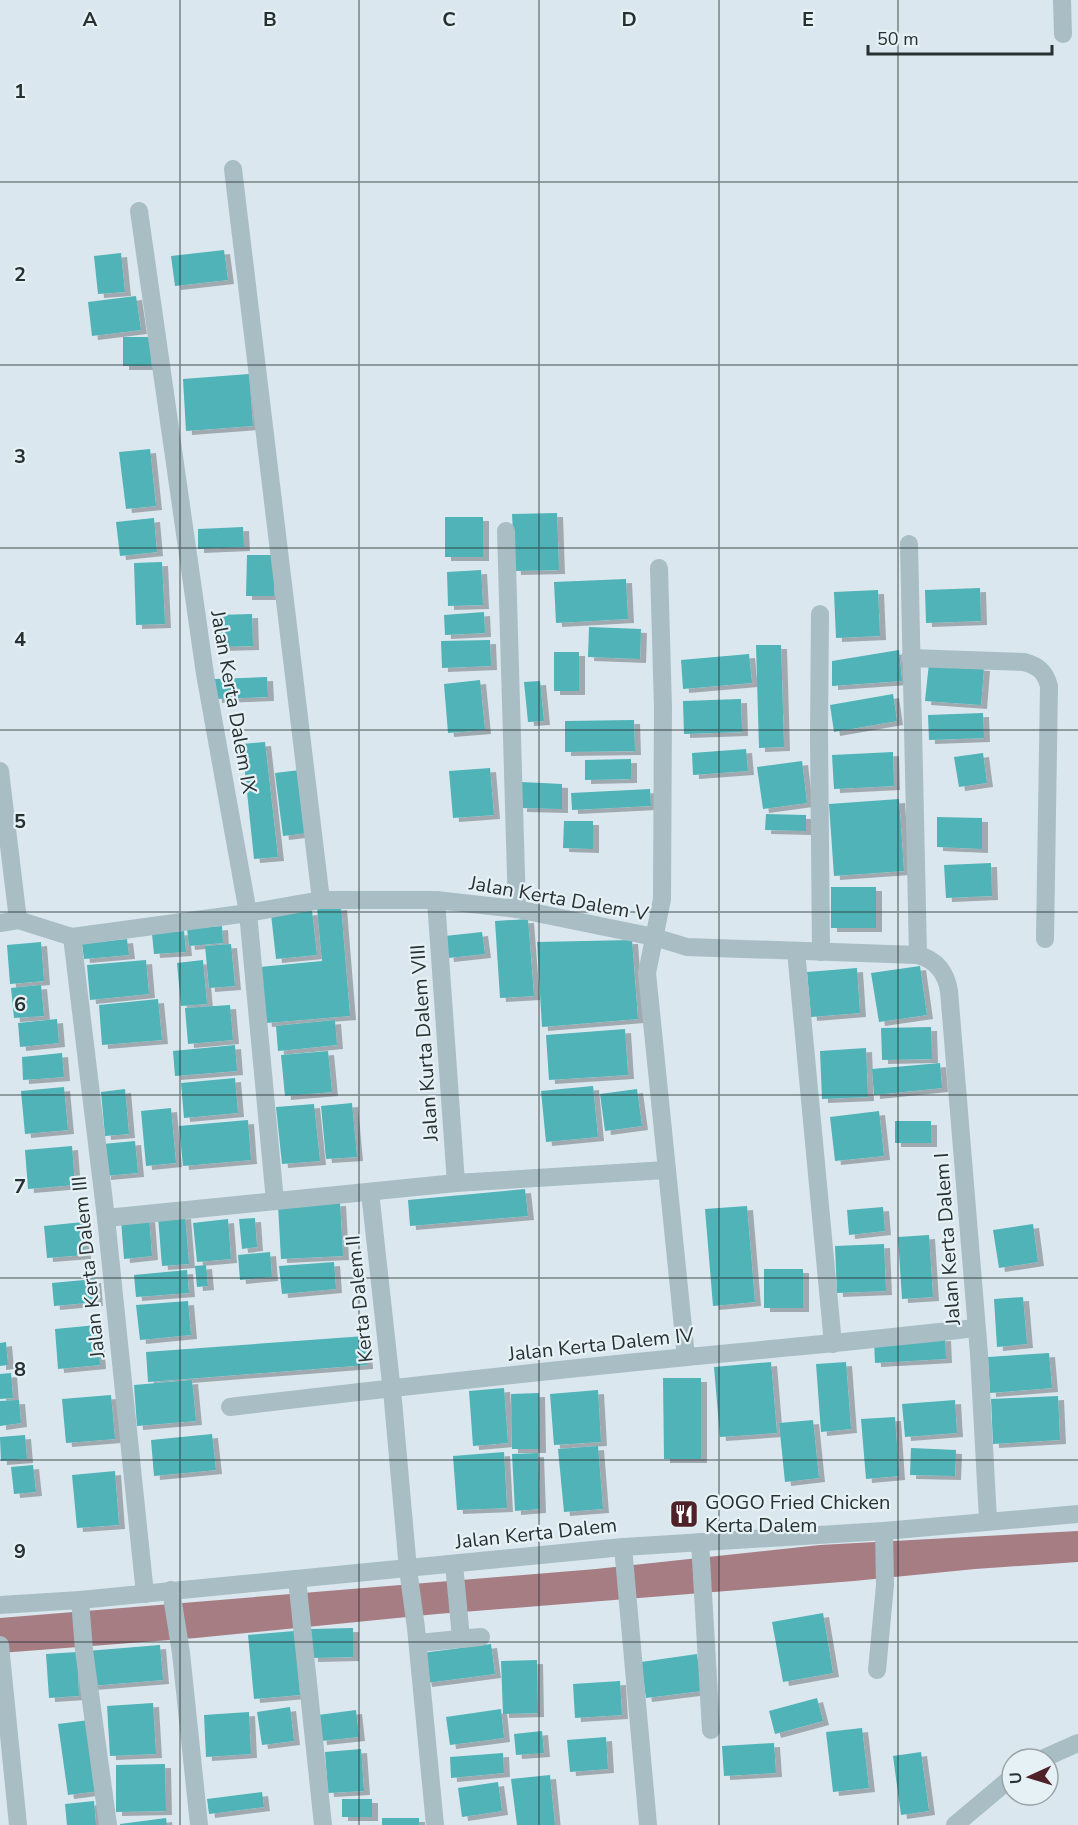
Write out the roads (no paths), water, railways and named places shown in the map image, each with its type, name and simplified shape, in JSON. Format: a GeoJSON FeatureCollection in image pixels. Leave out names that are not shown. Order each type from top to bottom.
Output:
{"type":"FeatureCollection","features":[{"type":"Feature","properties":{"kind":"street"},"geometry":{"type":"LineString","coordinates":[[1062,0],[1063,34]]}},
{"type":"Feature","properties":{"kind":"street"},"geometry":{"type":"LineString","coordinates":[[233,169],[321,900]]}},
{"type":"Feature","properties":{"kind":"street","name":"Jalan Kerta Dalem IX"},"geometry":{"type":"LineString","coordinates":[[139,211],[205,674],[248,913],[275,1202]]}},
{"type":"Feature","properties":{"kind":"street"},"geometry":{"type":"LineString","coordinates":[[506,531],[516,909]]}},
{"type":"Feature","properties":{"kind":"street"},"geometry":{"type":"LineString","coordinates":[[909,544],[910,658],[925,957]]}},
{"type":"Feature","properties":{"kind":"street"},"geometry":{"type":"LineString","coordinates":[[659,568],[663,708],[662,899],[647,973],[686,1357]]}},
{"type":"Feature","properties":{"kind":"street"},"geometry":{"type":"LineString","coordinates":[[820,614],[821,952]]}},
{"type":"Feature","properties":{"kind":"street"},"geometry":{"type":"LineString","coordinates":[[910,658],[1024,662],[1043,671],[1047,679],[1049,686],[1045,939]]}},
{"type":"Feature","properties":{"kind":"street"},"geometry":{"type":"LineString","coordinates":[[0,771],[18,920]]}},
{"type":"Feature","properties":{"kind":"street","name":"Jalan Kerta Dalem V"},"geometry":{"type":"LineString","coordinates":[[0,923],[18,920],[72,937],[248,913],[321,900],[436,900],[516,909],[654,937],[687,947],[925,957]]}},
{"type":"Feature","properties":{"kind":"street","name":"Jalan Kurta Dalem VIII"},"geometry":{"type":"LineString","coordinates":[[436,900],[456,1183]]}},
{"type":"Feature","properties":{"kind":"street","name":"Jalan Kerta Dalem III"},"geometry":{"type":"LineString","coordinates":[[72,937],[106,1218],[145,1593]]}},
{"type":"Feature","properties":{"kind":"street"},"geometry":{"type":"LineString","coordinates":[[796,951],[833,1344]]}},
{"type":"Feature","properties":{"kind":"street","name":"Jalan Kerta Dalem I"},"geometry":{"type":"LineString","coordinates":[[925,957],[944,975],[949,991],[976,1328],[988,1520]]}},
{"type":"Feature","properties":{"kind":"street"},"geometry":{"type":"LineString","coordinates":[[106,1218],[456,1183],[666,1170]]}},
{"type":"Feature","properties":{"kind":"street","name":"Kerta Dalem II"},"geometry":{"type":"LineString","coordinates":[[370,1192],[435,1825]]}},
{"type":"Feature","properties":{"kind":"street","name":"Jalan Kerta Dalem IV"},"geometry":{"type":"LineString","coordinates":[[230,1407],[392,1395],[686,1357],[976,1328]]}},
{"type":"Feature","properties":{"kind":"street","name":"Jalan Kerta Dalem"},"geometry":{"type":"LineString","coordinates":[[0,1605],[81,1604],[145,1593],[171,1595],[623,1555],[700,1546],[884,1535],[988,1520],[1078,1514]]}},
{"type":"Feature","properties":{"kind":"street"},"geometry":{"type":"LineString","coordinates":[[878,1670],[885,1586],[884,1535]]}},
{"type":"Feature","properties":{"kind":"street"},"geometry":{"type":"LineString","coordinates":[[700,1546],[711,1730]]}},
{"type":"Feature","properties":{"kind":"street"},"geometry":{"type":"LineString","coordinates":[[623,1555],[648,1825]]}},
{"type":"Feature","properties":{"kind":"street"},"geometry":{"type":"LineString","coordinates":[[455,1569],[461,1634]]}},
{"type":"Feature","properties":{"kind":"street"},"geometry":{"type":"LineString","coordinates":[[298,1584],[323,1825]]}},
{"type":"Feature","properties":{"kind":"street"},"geometry":{"type":"LineString","coordinates":[[171,1595],[181,1653],[199,1825]]}},
{"type":"Feature","properties":{"kind":"street"},"geometry":{"type":"LineString","coordinates":[[81,1604],[84,1650],[108,1825]]}},
{"type":"Feature","properties":{"kind":"street"},"geometry":{"type":"LineString","coordinates":[[417,1636],[461,1634],[481,1636]]}},
{"type":"Feature","properties":{"kind":"street"},"geometry":{"type":"LineString","coordinates":[[0,1654],[18,1825]]}},
{"type":"Feature","properties":{"kind":"street"},"geometry":{"type":"LineString","coordinates":[[1060,1751],[1078,1743]]}},
{"type":"Feature","properties":{"kind":"street"},"geometry":{"type":"LineString","coordinates":[[955,1825],[1000,1787]]}},
{"type":"Feature","properties":{"kind":"place","name":"GOGO Fried Chicken Kerta Dalem"},"geometry":{"type":"Point","coordinates":[684,1514]}}]}
